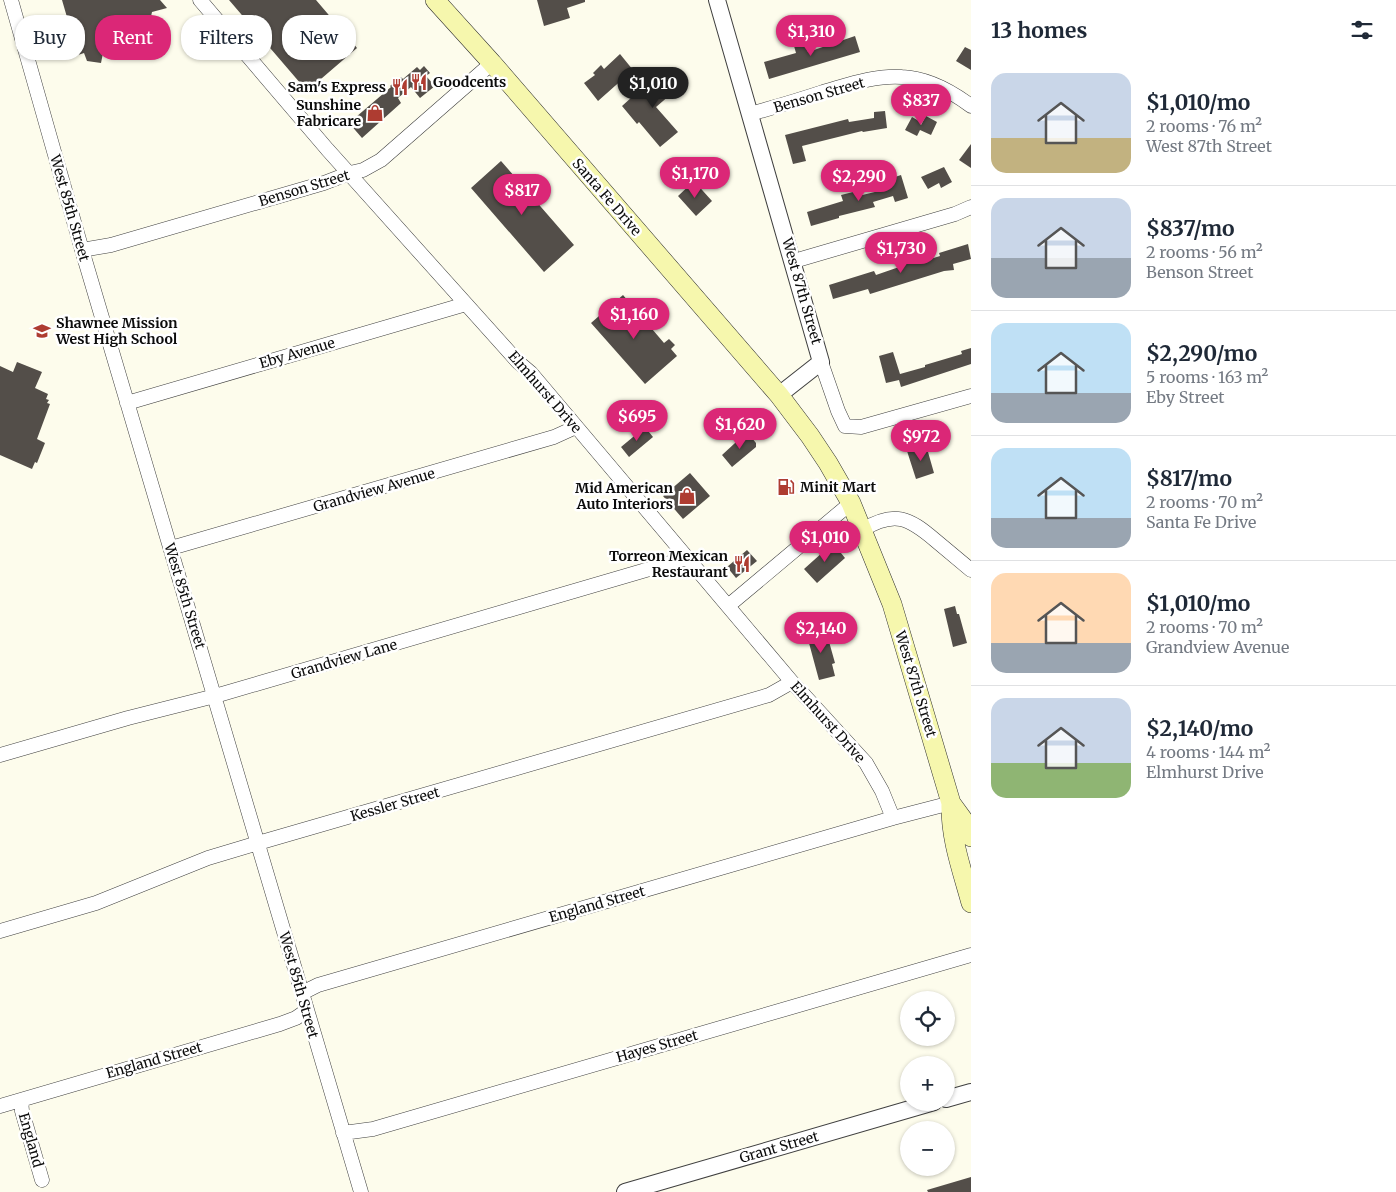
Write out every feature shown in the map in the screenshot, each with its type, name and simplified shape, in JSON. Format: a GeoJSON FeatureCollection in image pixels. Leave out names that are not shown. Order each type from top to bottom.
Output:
{"type":"FeatureCollection","features":[{"type":"Feature","properties":{"kind":"main road","name":"Santa Fe Drive"},"geometry":{"type":"LineString","coordinates":[[435,0],[492,63],[779,396]]}},
{"type":"Feature","properties":{"kind":"main road","name":"West 87th Street"},"geometry":{"type":"LineString","coordinates":[[779,396],[810,436],[851,503],[892,604],[951,803],[951,823],[955,848],[971,904]]}},
{"type":"Feature","properties":{"kind":"main road","name":"West 87th Street"},"geometry":{"type":"LineString","coordinates":[[951,803],[964,821],[971,837]]}},
{"type":"Feature","properties":{"kind":"street","name":"West 85th Street"},"geometry":{"type":"LineString","coordinates":[[11,0],[82,250],[360,1192]]}},
{"type":"Feature","properties":{"kind":"street","name":"Elmhurst Drive"},"geometry":{"type":"LineString","coordinates":[[200,0],[466,304],[518,362],[536,379],[792,682],[866,763],[882,791],[893,818]]}},
{"type":"Feature","properties":{"kind":"street","name":"West 87th Street"},"geometry":{"type":"LineString","coordinates":[[717,0],[822,362],[779,396]]}},
{"type":"Feature","properties":{"kind":"street","name":"Benson Street"},"geometry":{"type":"LineString","coordinates":[[82,250],[111,245],[297,192],[363,170],[381,160],[492,63]]}},
{"type":"Feature","properties":{"kind":"street","name":"Benson Street"},"geometry":{"type":"LineString","coordinates":[[750,114],[853,84],[886,77],[903,77],[935,84],[958,96],[971,106]]}},
{"type":"Feature","properties":{"kind":"street"},"geometry":{"type":"LineString","coordinates":[[794,262],[956,214],[971,207]]}},
{"type":"Feature","properties":{"kind":"street","name":"Eby Avenue"},"geometry":{"type":"LineString","coordinates":[[128,403],[466,304]]}},
{"type":"Feature","properties":{"kind":"street"},"geometry":{"type":"LineString","coordinates":[[822,362],[838,411],[845,426],[861,428],[971,396]]}},
{"type":"Feature","properties":{"kind":"street","name":"Grandview Avenue"},"geometry":{"type":"LineString","coordinates":[[171,548],[545,440],[576,427]]}},
{"type":"Feature","properties":{"kind":"street"},"geometry":{"type":"LineString","coordinates":[[728,606],[851,503]]}},
{"type":"Feature","properties":{"kind":"street"},"geometry":{"type":"LineString","coordinates":[[862,530],[882,520],[890,518],[904,519],[917,525],[971,570]]}},
{"type":"Feature","properties":{"kind":"street","name":"Grandview Lane"},"geometry":{"type":"LineString","coordinates":[[0,755],[128,718],[215,696],[687,558]]}},
{"type":"Feature","properties":{"kind":"street","name":"Kessler Street"},"geometry":{"type":"LineString","coordinates":[[0,931],[96,903],[208,858],[769,695],[792,682]]}},
{"type":"Feature","properties":{"kind":"street"},"geometry":{"type":"LineString","coordinates":[[893,818],[951,803]]}},
{"type":"Feature","properties":{"kind":"street","name":"England Street"},"geometry":{"type":"LineString","coordinates":[[302,993],[318,985],[893,818]]}},
{"type":"Feature","properties":{"kind":"street","name":"Hayes Street"},"geometry":{"type":"LineString","coordinates":[[343,1133],[373,1129],[971,955]]}},
{"type":"Feature","properties":{"kind":"street","name":"England Street"},"geometry":{"type":"LineString","coordinates":[[0,1106],[280,1024],[296,1018],[306,1011]]}},
{"type":"Feature","properties":{"kind":"street"},"geometry":{"type":"LineString","coordinates":[[955,1096],[971,1092]]}},
{"type":"Feature","properties":{"kind":"street","name":"England"},"geometry":{"type":"LineString","coordinates":[[21,1100],[22,1111],[42,1180]]}},
{"type":"Feature","properties":{"kind":"street","name":"Grant Street"},"geometry":{"type":"LineString","coordinates":[[625,1192],[903,1111]]}},
{"type":"Feature","properties":{"kind":"building"},"geometry":{"type":"Polygon","coordinates":[[[62,0],[160,0],[167,8],[152,12],[151,15],[95,15],[95,60],[102,60],[101,63],[87,61],[85,56],[85,15],[66,15],[62,0]]]}},
{"type":"Feature","properties":{"kind":"building"},"geometry":{"type":"Polygon","coordinates":[[[229,0],[316,0],[329,15],[282,15],[282,60],[343,60],[307,91],[272,50],[272,15],[242,15],[229,0]]]}},
{"type":"Feature","properties":{"kind":"building"},"geometry":{"type":"Polygon","coordinates":[[[537,0],[585,0],[585,2],[567,8],[570,18],[544,26],[537,0]]]}},
{"type":"Feature","properties":{"kind":"building"},"geometry":{"type":"Polygon","coordinates":[[[855,36],[860,52],[769,79],[764,62],[796,53],[794,46],[805,43],[808,52],[855,36]]]}},
{"type":"Feature","properties":{"kind":"building"},"geometry":{"type":"Polygon","coordinates":[[[965,47],[971,50],[971,70],[956,61],[965,47]]]}},
{"type":"Feature","properties":{"kind":"building"},"geometry":{"type":"Polygon","coordinates":[[[620,54],[633,70],[598,101],[584,83],[595,75],[593,73],[601,65],[604,69],[620,54]]]}},
{"type":"Feature","properties":{"kind":"building"},"geometry":{"type":"Polygon","coordinates":[[[424,66],[430,73],[426,76],[435,86],[420,98],[411,87],[398,98],[401,103],[362,138],[349,123],[401,77],[403,79],[417,67],[420,70],[424,66]]]}},
{"type":"Feature","properties":{"kind":"building"},"geometry":{"type":"Polygon","coordinates":[[[661,71],[677,89],[656,107],[678,132],[660,147],[639,122],[637,124],[622,106],[661,71]]]}},
{"type":"Feature","properties":{"kind":"building"},"geometry":{"type":"Polygon","coordinates":[[[885,111],[887,128],[862,131],[802,146],[806,161],[793,164],[785,135],[848,119],[849,122],[874,118],[874,112],[885,111]]]}},
{"type":"Feature","properties":{"kind":"building"},"geometry":{"type":"Polygon","coordinates":[[[926,116],[937,122],[931,135],[920,130],[917,136],[905,130],[912,117],[919,121],[921,125],[926,116]]]}},
{"type":"Feature","properties":{"kind":"building"},"geometry":{"type":"Polygon","coordinates":[[[971,144],[971,168],[959,160],[971,144]]]}},
{"type":"Feature","properties":{"kind":"building"},"geometry":{"type":"Polygon","coordinates":[[[501,161],[574,245],[544,272],[471,188],[501,161]]]}},
{"type":"Feature","properties":{"kind":"building"},"geometry":{"type":"Polygon","coordinates":[[[944,167],[952,182],[941,188],[939,183],[928,189],[921,177],[944,167]]]}},
{"type":"Feature","properties":{"kind":"building"},"geometry":{"type":"Polygon","coordinates":[[[901,175],[908,198],[895,202],[893,196],[873,202],[875,207],[839,216],[839,218],[811,226],[807,212],[843,201],[841,195],[857,191],[858,196],[879,191],[878,186],[890,183],[889,179],[901,175]]]}},
{"type":"Feature","properties":{"kind":"building"},"geometry":{"type":"Polygon","coordinates":[[[694,181],[712,201],[696,216],[678,196],[694,181]]]}},
{"type":"Feature","properties":{"kind":"building"},"geometry":{"type":"Polygon","coordinates":[[[968,244],[971,259],[953,264],[954,270],[944,271],[870,294],[868,289],[833,299],[829,285],[874,271],[876,275],[902,266],[901,263],[913,260],[914,264],[940,256],[939,253],[968,244]]]}},
{"type":"Feature","properties":{"kind":"building"},"geometry":{"type":"Polygon","coordinates":[[[623,295],[664,343],[669,339],[675,345],[671,349],[677,356],[645,384],[591,323],[623,295]]]}},
{"type":"Feature","properties":{"kind":"building"},"geometry":{"type":"Polygon","coordinates":[[[971,348],[971,364],[901,387],[899,380],[886,383],[879,356],[893,352],[900,374],[962,354],[961,351],[971,348]]]}},
{"type":"Feature","properties":{"kind":"building","name":"Shawnee Mission West High School"},"geometry":{"type":"Polygon","coordinates":[[[17,362],[42,372],[35,388],[48,394],[46,399],[49,400],[47,403],[50,404],[37,439],[45,443],[37,463],[35,462],[32,469],[0,455],[0,366],[13,372],[17,362]]]}},
{"type":"Feature","properties":{"kind":"building"},"geometry":{"type":"Polygon","coordinates":[[[645,427],[653,437],[629,457],[621,447],[645,427]]]}},
{"type":"Feature","properties":{"kind":"building"},"geometry":{"type":"Polygon","coordinates":[[[747,432],[756,443],[756,447],[732,467],[722,455],[747,432]]]}},
{"type":"Feature","properties":{"kind":"building"},"geometry":{"type":"Polygon","coordinates":[[[926,445],[934,473],[916,479],[907,451],[926,445]]]}},
{"type":"Feature","properties":{"kind":"building","name":"Mid American Auto Interiors"},"geometry":{"type":"Polygon","coordinates":[[[690,473],[710,496],[683,519],[663,496],[690,473]]]}},
{"type":"Feature","properties":{"kind":"building"},"geometry":{"type":"Polygon","coordinates":[[[833,543],[845,558],[817,583],[804,569],[833,543]]]}},
{"type":"Feature","properties":{"kind":"building","name":"Torreon Mexican Restaurant"},"geometry":{"type":"Polygon","coordinates":[[[747,550],[757,561],[736,578],[727,567],[747,550]]]}},
{"type":"Feature","properties":{"kind":"building"},"geometry":{"type":"Polygon","coordinates":[[[955,606],[967,643],[953,647],[944,609],[955,606]]]}},
{"type":"Feature","properties":{"kind":"building"},"geometry":{"type":"Polygon","coordinates":[[[821,627],[825,639],[828,638],[835,663],[832,664],[835,676],[819,680],[806,632],[821,627]]]}},
{"type":"Feature","properties":{"kind":"building"},"geometry":{"type":"Polygon","coordinates":[[[971,1177],[971,1192],[928,1192],[927,1190],[971,1177]]]}},
{"type":"Feature","properties":{"kind":"place","name":"Goodcents"},"geometry":{"type":"Point","coordinates":[419,82]}},
{"type":"Feature","properties":{"kind":"place","name":"Sam's Express"},"geometry":{"type":"Point","coordinates":[400,87]}},
{"type":"Feature","properties":{"kind":"place","name":"Sunshine Fabricare"},"geometry":{"type":"Point","coordinates":[375,113]}},
{"type":"Feature","properties":{"kind":"place","name":"Shawnee Mission West High School"},"geometry":{"type":"Point","coordinates":[42,331]}},
{"type":"Feature","properties":{"kind":"place","name":"Minit Mart"},"geometry":{"type":"Point","coordinates":[786,487]}},
{"type":"Feature","properties":{"kind":"place","name":"Mid American Auto Interiors"},"geometry":{"type":"Point","coordinates":[687,496]}},
{"type":"Feature","properties":{"kind":"place","name":"Torreon Mexican Restaurant"},"geometry":{"type":"Point","coordinates":[742,564]}}]}
